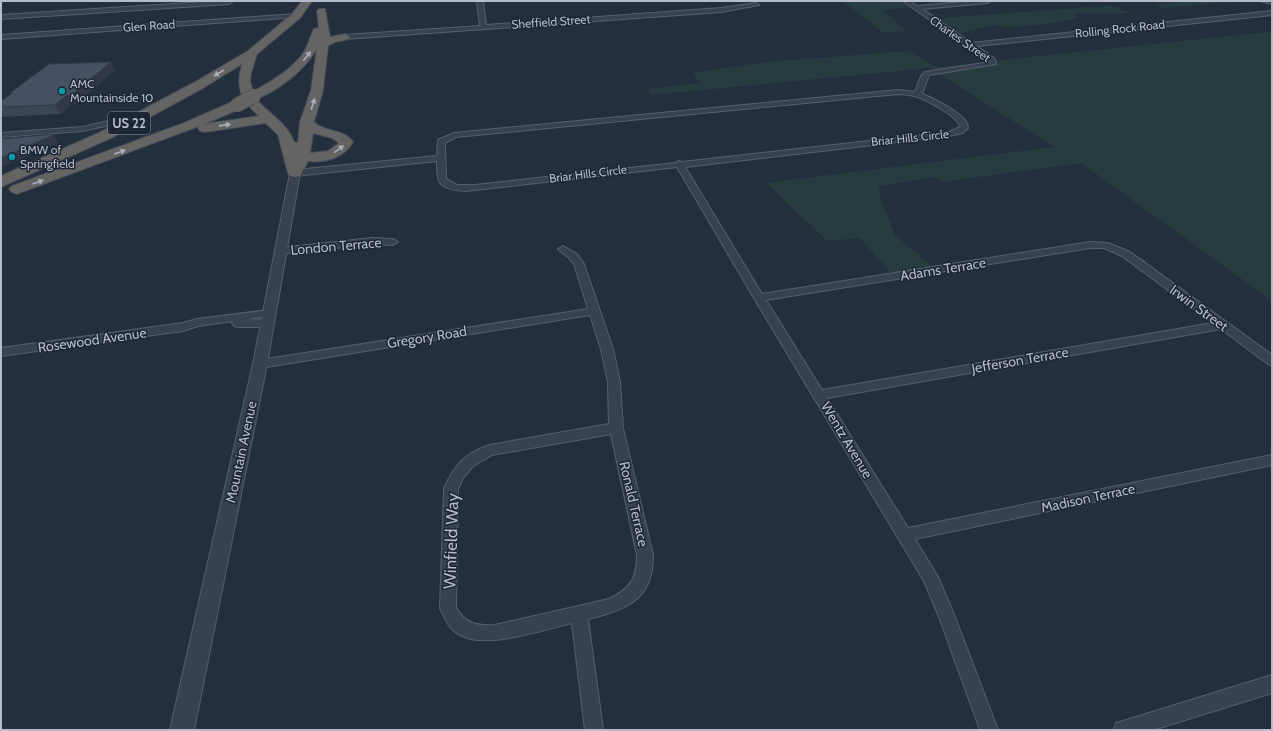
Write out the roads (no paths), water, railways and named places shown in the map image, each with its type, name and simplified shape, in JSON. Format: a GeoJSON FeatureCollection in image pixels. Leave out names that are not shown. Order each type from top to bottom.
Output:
{"type":"FeatureCollection","features":[{"type":"Feature","properties":{"kind":"highway","name":"US 22"},"geometry":{"type":"LineString","coordinates":[[1,182],[106,135],[252,53],[296,16],[307,1]]}},
{"type":"Feature","properties":{"kind":"highway","name":"US 22"},"geometry":{"type":"LineString","coordinates":[[1,195],[146,142],[237,105],[254,96],[288,75],[308,56],[315,44],[322,6]]}},
{"type":"Feature","properties":{"kind":"highway"},"geometry":{"type":"LineString","coordinates":[[295,173],[303,156],[307,122],[317,90],[325,39],[322,6]]}},
{"type":"Feature","properties":{"kind":"highway"},"geometry":{"type":"LineString","coordinates":[[325,39],[332,40],[345,37]]}},
{"type":"Feature","properties":{"kind":"highway"},"geometry":{"type":"LineString","coordinates":[[252,53],[246,70],[244,90],[253,104],[290,139],[296,151],[303,156],[326,156],[340,150],[346,143],[342,138],[311,128],[307,122]]}},
{"type":"Feature","properties":{"kind":"highway"},"geometry":{"type":"LineString","coordinates":[[146,142],[198,129],[269,119]]}},
{"type":"Feature","properties":{"kind":"highway"},"geometry":{"type":"LineString","coordinates":[[284,133],[295,173]]}},
{"type":"Feature","properties":{"kind":"street"},"geometry":{"type":"LineString","coordinates":[[219,16],[229,1]]}},
{"type":"Feature","properties":{"kind":"street"},"geometry":{"type":"LineString","coordinates":[[1,17],[229,1]]}},
{"type":"Feature","properties":{"kind":"street"},"geometry":{"type":"LineString","coordinates":[[480,1],[483,27]]}},
{"type":"Feature","properties":{"kind":"street","name":"Charles Street"},"geometry":{"type":"LineString","coordinates":[[906,1],[993,60],[994,63],[928,73],[924,76],[918,94]]}},
{"type":"Feature","properties":{"kind":"street"},"geometry":{"type":"LineString","coordinates":[[915,8],[988,1]]}},
{"type":"Feature","properties":{"kind":"street"},"geometry":{"type":"LineString","coordinates":[[1263,1],[1272,2]]}},
{"type":"Feature","properties":{"kind":"street","name":"Sheffield Street"},"geometry":{"type":"LineString","coordinates":[[345,37],[725,10],[756,5]]}},
{"type":"Feature","properties":{"kind":"street","name":"Rolling Rock Road"},"geometry":{"type":"LineString","coordinates":[[969,45],[1272,13]]}},
{"type":"Feature","properties":{"kind":"street","name":"Glen Road"},"geometry":{"type":"LineString","coordinates":[[1,37],[219,16],[296,16]]}},
{"type":"Feature","properties":{"kind":"street","name":"Briar Hills Circle"},"geometry":{"type":"LineString","coordinates":[[895,92],[918,94],[931,99],[963,122],[964,128],[960,131],[949,134],[466,188],[450,186],[442,179],[441,142],[448,137],[460,134],[895,92]]}},
{"type":"Feature","properties":{"kind":"street"},"geometry":{"type":"LineString","coordinates":[[1,135],[82,129],[143,115]]}},
{"type":"Feature","properties":{"kind":"street"},"geometry":{"type":"LineString","coordinates":[[82,129],[106,135]]}},
{"type":"Feature","properties":{"kind":"street"},"geometry":{"type":"LineString","coordinates":[[295,173],[442,158]]}},
{"type":"Feature","properties":{"kind":"street","name":"Wentz Avenue"},"geometry":{"type":"LineString","coordinates":[[679,163],[759,298],[930,577],[947,617],[989,730]]}},
{"type":"Feature","properties":{"kind":"street","name":"Mountain Avenue"},"geometry":{"type":"LineString","coordinates":[[182,730],[260,364],[295,173]]}},
{"type":"Feature","properties":{"kind":"street","name":"London Terrace"},"geometry":{"type":"LineString","coordinates":[[280,251],[372,241],[393,242]]}},
{"type":"Feature","properties":{"kind":"street","name":"Adams Terrace"},"geometry":{"type":"LineString","coordinates":[[759,298],[1096,245],[1112,247],[1126,254]]}},
{"type":"Feature","properties":{"kind":"street","name":"Ronald Terrace"},"geometry":{"type":"LineString","coordinates":[[563,249],[574,256],[580,264],[607,349],[614,382],[616,428],[645,555],[646,568],[642,581],[637,589],[626,599],[612,606],[579,613]]}},
{"type":"Feature","properties":{"kind":"street","name":"Irwin Street"},"geometry":{"type":"LineString","coordinates":[[1126,254],[1272,361]]}},
{"type":"Feature","properties":{"kind":"street","name":"Gregory Road"},"geometry":{"type":"LineString","coordinates":[[260,364],[594,311]]}},
{"type":"Feature","properties":{"kind":"street","name":"Rosewood Avenue"},"geometry":{"type":"LineString","coordinates":[[1,352],[183,327],[195,330],[268,318]]}},
{"type":"Feature","properties":{"kind":"street","name":"Jefferson Terrace"},"geometry":{"type":"LineString","coordinates":[[819,395],[1222,324]]}},
{"type":"Feature","properties":{"kind":"street","name":"Winfield Way"},"geometry":{"type":"LineString","coordinates":[[579,613],[495,634],[472,633],[461,628],[452,619],[448,608],[451,489],[457,475],[467,464],[480,454],[490,450],[616,428]]}},
{"type":"Feature","properties":{"kind":"street","name":"Madison Terrace"},"geometry":{"type":"LineString","coordinates":[[905,535],[1272,460]]}},
{"type":"Feature","properties":{"kind":"street"},"geometry":{"type":"LineString","coordinates":[[579,613],[594,730]]}},
{"type":"Feature","properties":{"kind":"street"},"geometry":{"type":"LineString","coordinates":[[1122,730],[1272,684]]}},
{"type":"Feature","properties":{"kind":"place","name":"AMC Mountainside 10"},"geometry":{"type":"Point","coordinates":[62,91]}},
{"type":"Feature","properties":{"kind":"place","name":"BMW of Springfield"},"geometry":{"type":"Point","coordinates":[12,157]}}]}
